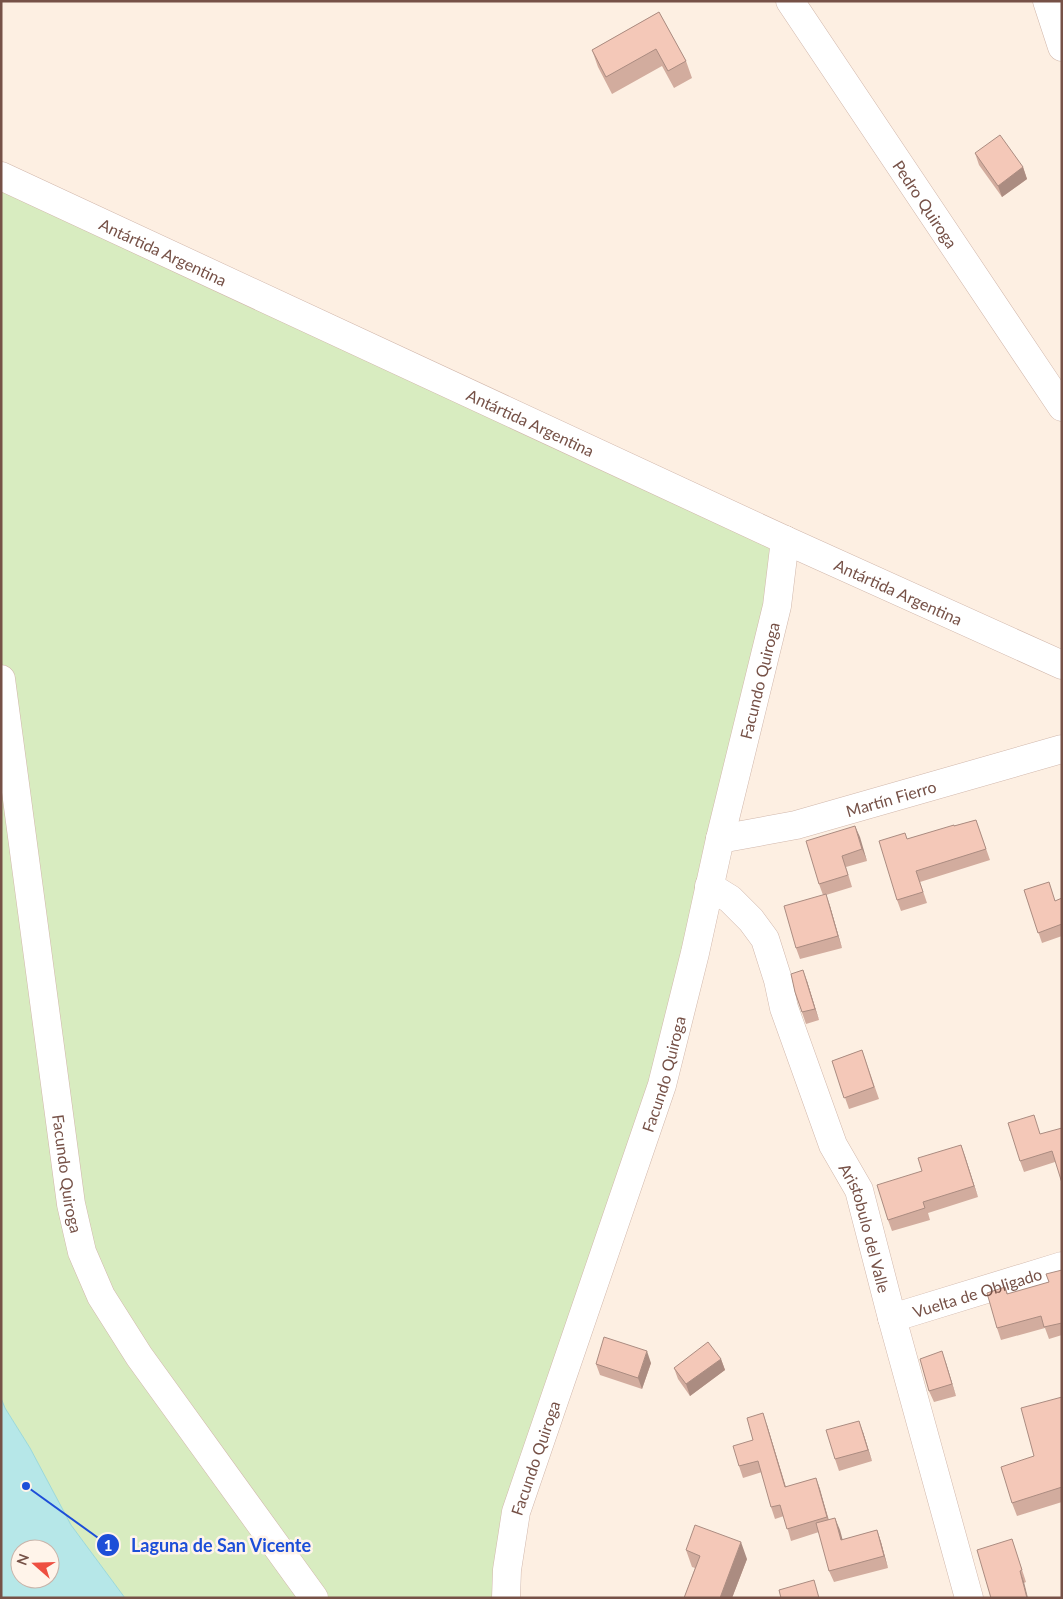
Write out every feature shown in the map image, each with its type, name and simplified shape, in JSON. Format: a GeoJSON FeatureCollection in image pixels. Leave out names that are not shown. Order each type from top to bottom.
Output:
{"type":"FeatureCollection","features":[{"type":"Feature","properties":{"kind":"street","name":"Pedro Quiroga"},"geometry":{"type":"LineString","coordinates":[[790,1],[1062,407]]}},
{"type":"Feature","properties":{"kind":"street"},"geometry":{"type":"LineString","coordinates":[[1047,1],[1062,47]]}},
{"type":"Feature","properties":{"kind":"street","name":"Antártida Argentina"},"geometry":{"type":"LineString","coordinates":[[1,176],[785,540],[1062,665]]}},
{"type":"Feature","properties":{"kind":"street","name":"Facundo Quiroga"},"geometry":{"type":"LineString","coordinates":[[506,1598],[506,1570],[516,1512],[662,1085],[777,606],[785,540]]}},
{"type":"Feature","properties":{"kind":"street","name":"Facundo Quiroga"},"geometry":{"type":"LineString","coordinates":[[1,679],[71,1204],[82,1252],[101,1296],[139,1356],[314,1598]]}},
{"type":"Feature","properties":{"kind":"street","name":"Martín Fierro"},"geometry":{"type":"LineString","coordinates":[[720,839],[796,825],[1062,748]]}},
{"type":"Feature","properties":{"kind":"street","name":"Aristobulo del Valle"},"geometry":{"type":"LineString","coordinates":[[709,886],[730,899],[751,920],[765,939],[778,980],[784,1008],[833,1145],[859,1190],[969,1598]]}},
{"type":"Feature","properties":{"kind":"street","name":"Vuelta de Obligado"},"geometry":{"type":"LineString","coordinates":[[892,1318],[1062,1266]]}},
{"type":"Feature","properties":{"kind":"green space"},"geometry":{"type":"Polygon","coordinates":[[[1,190],[785,540],[695,953],[516,1512],[506,1598],[125,1598],[71,1525],[1,1398],[1,190]]]}},
{"type":"Feature","properties":{"kind":"water"},"geometry":{"type":"Polygon","coordinates":[[[1,1398],[71,1525],[125,1598],[1,1598],[1,1398]]]}},
{"type":"Feature","properties":{"kind":"building"},"geometry":{"type":"Polygon","coordinates":[[[659,12],[686,61],[668,71],[656,49],[606,77],[592,50],[659,12]]]}},
{"type":"Feature","properties":{"kind":"building"},"geometry":{"type":"Polygon","coordinates":[[[1000,135],[1023,167],[998,186],[975,153],[1000,135]]]}},
{"type":"Feature","properties":{"kind":"building"},"geometry":{"type":"Polygon","coordinates":[[[976,820],[986,849],[916,871],[923,892],[897,900],[879,841],[905,833],[907,839],[976,820]]]}},
{"type":"Feature","properties":{"kind":"building"},"geometry":{"type":"Polygon","coordinates":[[[855,826],[862,849],[842,856],[848,875],[819,884],[806,841],[855,826]]]}},
{"type":"Feature","properties":{"kind":"building"},"geometry":{"type":"Polygon","coordinates":[[[1049,882],[1055,901],[1062,898],[1062,924],[1038,933],[1024,890],[1049,882]]]}},
{"type":"Feature","properties":{"kind":"building"},"geometry":{"type":"Polygon","coordinates":[[[826,894],[838,936],[796,948],[784,906],[826,894]]]}},
{"type":"Feature","properties":{"kind":"building"},"geometry":{"type":"Polygon","coordinates":[[[803,970],[815,1009],[802,1012],[791,974],[803,970]]]}},
{"type":"Feature","properties":{"kind":"building"},"geometry":{"type":"Polygon","coordinates":[[[862,1050],[874,1087],[844,1098],[832,1061],[862,1050]]]}},
{"type":"Feature","properties":{"kind":"building"},"geometry":{"type":"Polygon","coordinates":[[[1034,1115],[1040,1134],[1062,1128],[1062,1183],[1052,1151],[1020,1161],[1008,1123],[1034,1115]]]}},
{"type":"Feature","properties":{"kind":"building"},"geometry":{"type":"Polygon","coordinates":[[[961,1145],[974,1186],[923,1202],[925,1208],[888,1220],[877,1185],[922,1171],[918,1158],[961,1145]]]}},
{"type":"Feature","properties":{"kind":"building"},"geometry":{"type":"Polygon","coordinates":[[[1062,1270],[1062,1323],[1044,1327],[1041,1316],[997,1328],[987,1293],[1005,1287],[1007,1294],[1049,1282],[1046,1274],[1062,1270]]]}},
{"type":"Feature","properties":{"kind":"building"},"geometry":{"type":"Polygon","coordinates":[[[604,1337],[647,1351],[638,1378],[596,1364],[604,1337]]]}},
{"type":"Feature","properties":{"kind":"building"},"geometry":{"type":"Polygon","coordinates":[[[708,1342],[721,1359],[686,1384],[674,1368],[708,1342]]]}},
{"type":"Feature","properties":{"kind":"building"},"geometry":{"type":"Polygon","coordinates":[[[942,1351],[952,1384],[929,1391],[920,1359],[942,1351]]]}},
{"type":"Feature","properties":{"kind":"building"},"geometry":{"type":"Polygon","coordinates":[[[1062,1397],[1062,1487],[1012,1503],[1001,1467],[1034,1456],[1021,1408],[1062,1397]]]}},
{"type":"Feature","properties":{"kind":"building"},"geometry":{"type":"Polygon","coordinates":[[[763,1413],[785,1487],[816,1478],[827,1517],[787,1529],[780,1505],[771,1507],[758,1461],[739,1466],[733,1446],[753,1440],[747,1418],[763,1413]]]}},
{"type":"Feature","properties":{"kind":"building"},"geometry":{"type":"Polygon","coordinates":[[[859,1421],[868,1450],[835,1459],[826,1430],[859,1421]]]}},
{"type":"Feature","properties":{"kind":"building"},"geometry":{"type":"Polygon","coordinates":[[[835,1518],[841,1540],[877,1530],[884,1556],[829,1571],[816,1523],[835,1518]]]}},
{"type":"Feature","properties":{"kind":"building"},"geometry":{"type":"Polygon","coordinates":[[[695,1525],[741,1542],[720,1598],[684,1598],[700,1556],[686,1550],[695,1525]]]}},
{"type":"Feature","properties":{"kind":"building"},"geometry":{"type":"Polygon","coordinates":[[[1012,1539],[1022,1570],[1020,1571],[1027,1598],[991,1598],[977,1550],[1012,1539]]]}},
{"type":"Feature","properties":{"kind":"building"},"geometry":{"type":"Polygon","coordinates":[[[814,1580],[819,1598],[781,1598],[779,1590],[814,1580]]]}},
{"type":"Feature","properties":{"kind":"place","name":"Laguna de San Vicente"},"geometry":{"type":"Point","coordinates":[26,1486]}}]}
